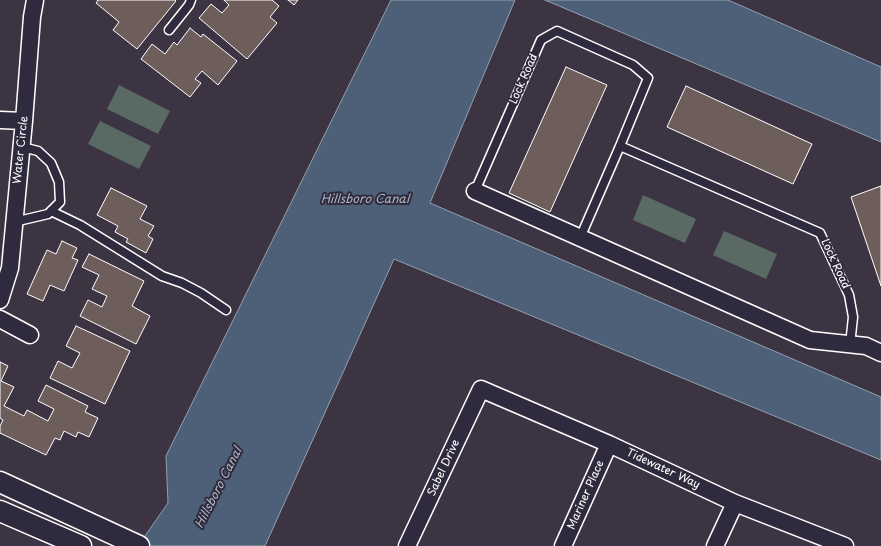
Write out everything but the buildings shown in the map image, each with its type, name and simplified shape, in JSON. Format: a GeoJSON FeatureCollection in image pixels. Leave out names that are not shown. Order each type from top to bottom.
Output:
{"type":"FeatureCollection","features":[{"type":"Feature","properties":{"kind":"street","name":"Water Circle"},"geometry":{"type":"LineString","coordinates":[[0,300],[10,268],[22,147],[32,17],[35,0]]}},
{"type":"Feature","properties":{"kind":"street"},"geometry":{"type":"LineString","coordinates":[[0,120],[24,121]]}},
{"type":"Feature","properties":{"kind":"street","name":"Lock Road"},"geometry":{"type":"LineString","coordinates":[[475,191],[810,340],[866,346],[881,354]]}},
{"type":"Feature","properties":{"kind":"street"},"geometry":{"type":"LineString","coordinates":[[0,319],[30,335]]}},
{"type":"Feature","properties":{"kind":"street","name":"Tidewater Way"},"geometry":{"type":"LineString","coordinates":[[482,389],[609,444],[735,504],[845,546]]}},
{"type":"Feature","properties":{"kind":"street","name":"Sabel Drive"},"geometry":{"type":"LineString","coordinates":[[407,546],[482,389]]}},
{"type":"Feature","properties":{"kind":"street","name":"Mariner Place"},"geometry":{"type":"LineString","coordinates":[[563,546],[609,444]]}},
{"type":"Feature","properties":{"kind":"street"},"geometry":{"type":"LineString","coordinates":[[0,482],[139,546]]}},
{"type":"Feature","properties":{"kind":"street"},"geometry":{"type":"LineString","coordinates":[[715,546],[735,504]]}},
{"type":"Feature","properties":{"kind":"street"},"geometry":{"type":"LineString","coordinates":[[0,511],[81,546]]}},
{"type":"Feature","properties":{"kind":"lane"},"geometry":{"type":"LineString","coordinates":[[169,30],[189,5],[191,0]]}},
{"type":"Feature","properties":{"kind":"lane","name":"Lock Road"},"geometry":{"type":"LineString","coordinates":[[475,191],[541,40],[557,32],[633,65],[648,78],[580,238]]}},
{"type":"Feature","properties":{"kind":"lane","name":"Lock Road"},"geometry":{"type":"LineString","coordinates":[[620,146],[820,233],[849,295],[853,317],[850,345]]}},
{"type":"Feature","properties":{"kind":"lane"},"geometry":{"type":"LineString","coordinates":[[14,222],[48,214],[60,202],[59,182],[51,163],[38,151],[22,147]]}},
{"type":"Feature","properties":{"kind":"lane"},"geometry":{"type":"LineString","coordinates":[[51,211],[80,225],[162,276],[188,286],[226,310]]}},
{"type":"Feature","properties":{"kind":"green space"},"geometry":{"type":"Polygon","coordinates":[[[119,85],[170,111],[158,134],[107,109],[119,85]]]}},
{"type":"Feature","properties":{"kind":"green space"},"geometry":{"type":"Polygon","coordinates":[[[100,121],[151,146],[139,169],[88,144],[100,121]]]}},
{"type":"Feature","properties":{"kind":"green space"},"geometry":{"type":"Polygon","coordinates":[[[643,195],[696,219],[685,243],[633,220],[643,195]]]}},
{"type":"Feature","properties":{"kind":"green space"},"geometry":{"type":"Polygon","coordinates":[[[724,231],[777,254],[766,279],[713,255],[724,231]]]}},
{"type":"Feature","properties":{"kind":"water","name":"Hillsboro Canal"},"geometry":{"type":"Polygon","coordinates":[[[391,0],[515,0],[430,203],[881,397],[881,460],[394,259],[265,546],[138,546],[168,503],[166,456],[391,0]]]}},
{"type":"Feature","properties":{"kind":"water"},"geometry":{"type":"Polygon","coordinates":[[[545,0],[728,0],[881,67],[881,142],[545,0]]]}}]}
